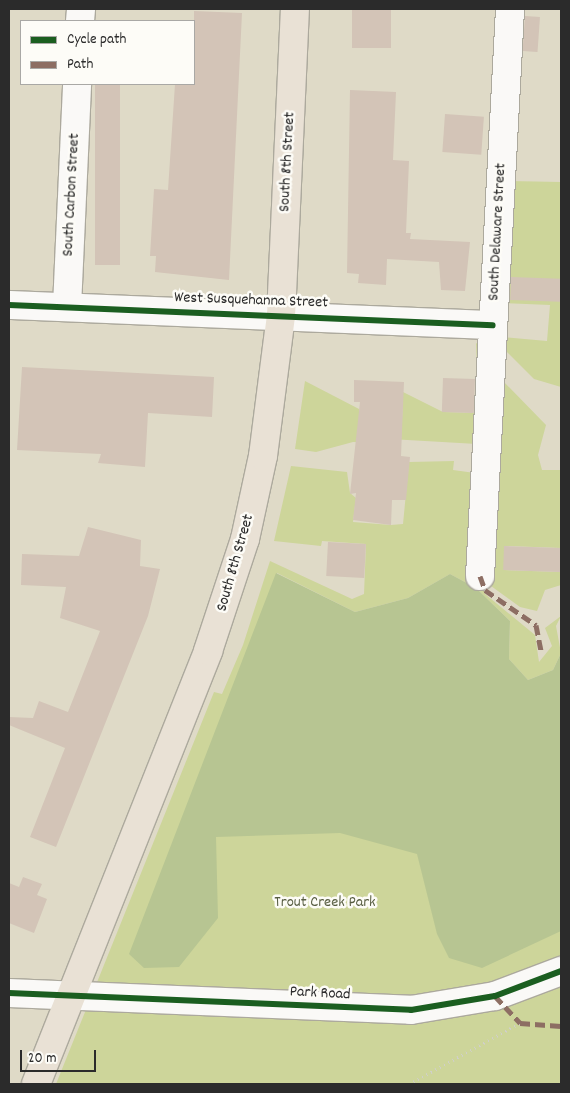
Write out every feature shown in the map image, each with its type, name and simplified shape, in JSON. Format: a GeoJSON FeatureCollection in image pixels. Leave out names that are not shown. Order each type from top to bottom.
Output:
{"type":"FeatureCollection","features":[{"type":"Feature","properties":{"kind":"main road","name":"South 8th Street"},"geometry":{"type":"LineString","coordinates":[[36,1084],[72,996],[236,567],[263,456],[281,316],[295,9]]}},
{"type":"Feature","properties":{"kind":"street","name":"South Delaware Street"},"geometry":{"type":"LineString","coordinates":[[480,576],[510,9]]}},
{"type":"Feature","properties":{"kind":"street","name":"South Carbon Street"},"geometry":{"type":"LineString","coordinates":[[67,307],[77,85]]}},
{"type":"Feature","properties":{"kind":"street","name":"West Susquehanna Street"},"geometry":{"type":"LineString","coordinates":[[9,305],[493,325]]}},
{"type":"Feature","properties":{"kind":"street","name":"Park Road"},"geometry":{"type":"LineString","coordinates":[[9,993],[411,1010],[495,996],[561,971]]}},
{"type":"Feature","properties":{"kind":"path"},"geometry":{"type":"LineString","coordinates":[[409,1084],[520,1023]]}},
{"type":"Feature","properties":{"kind":"green space"},"geometry":{"type":"Polygon","coordinates":[[[509,181],[561,182],[561,387],[534,379],[501,346],[501,337],[547,341],[550,305],[503,303],[509,181]]]}},
{"type":"Feature","properties":{"kind":"green space","name":"Trout Creek Park"},"geometry":{"type":"Polygon","coordinates":[[[476,343],[484,348],[482,444],[470,561],[485,594],[535,635],[539,662],[552,646],[545,628],[561,616],[556,626],[561,653],[553,670],[528,680],[509,659],[510,621],[476,588],[450,574],[408,598],[355,612],[277,573],[230,696],[461,748],[561,730],[561,1084],[56,1084],[214,692],[222,694],[243,645],[270,561],[352,599],[364,594],[366,544],[322,541],[321,546],[274,541],[291,466],[347,472],[350,493],[356,498],[353,522],[391,525],[403,524],[409,462],[454,461],[453,470],[475,473],[477,444],[390,439],[390,443],[353,442],[316,452],[295,449],[305,381],[359,409],[359,419],[402,420],[403,392],[443,412],[479,413],[476,343]]]}},
{"type":"Feature","properties":{"kind":"green space"},"geometry":{"type":"Polygon","coordinates":[[[503,381],[546,425],[538,455],[542,470],[561,470],[561,548],[505,546],[504,570],[561,572],[561,585],[545,590],[537,611],[520,607],[491,586],[485,571],[503,381]]]}},
{"type":"Feature","properties":{"kind":"green space"},"geometry":{"type":"Polygon","coordinates":[[[276,573],[355,612],[408,598],[450,574],[476,588],[510,621],[509,659],[528,680],[553,670],[561,653],[561,931],[482,968],[449,958],[437,934],[417,854],[340,833],[216,837],[218,918],[179,967],[144,968],[129,954],[276,573]]]}},
{"type":"Feature","properties":{"kind":"building"},"geometry":{"type":"Polygon","coordinates":[[[352,9],[391,9],[391,48],[352,48],[352,9]]]}},
{"type":"Feature","properties":{"kind":"building"},"geometry":{"type":"Polygon","coordinates":[[[194,11],[242,13],[229,280],[155,272],[156,256],[150,256],[154,189],[168,190],[175,85],[195,85],[194,11]]]}},
{"type":"Feature","properties":{"kind":"building"},"geometry":{"type":"Polygon","coordinates":[[[525,16],[540,17],[538,52],[523,51],[525,16]]]}},
{"type":"Feature","properties":{"kind":"building"},"geometry":{"type":"Polygon","coordinates":[[[95,85],[120,85],[120,265],[95,265],[95,85]]]}},
{"type":"Feature","properties":{"kind":"building"},"geometry":{"type":"Polygon","coordinates":[[[350,90],[396,92],[393,160],[409,161],[406,233],[411,233],[410,239],[470,242],[465,291],[441,290],[439,262],[387,259],[386,285],[358,283],[359,274],[347,273],[350,90]]]}},
{"type":"Feature","properties":{"kind":"building"},"geometry":{"type":"Polygon","coordinates":[[[445,114],[484,117],[481,155],[442,152],[445,114]]]}},
{"type":"Feature","properties":{"kind":"building"},"geometry":{"type":"Polygon","coordinates":[[[511,277],[561,279],[560,302],[510,300],[511,277]]]}},
{"type":"Feature","properties":{"kind":"building"},"geometry":{"type":"Polygon","coordinates":[[[22,367],[214,377],[212,417],[148,413],[145,467],[98,463],[101,454],[17,450],[22,367]]]}},
{"type":"Feature","properties":{"kind":"building"},"geometry":{"type":"Polygon","coordinates":[[[443,378],[475,379],[474,413],[442,412],[443,378]]]}},
{"type":"Feature","properties":{"kind":"building"},"geometry":{"type":"Polygon","coordinates":[[[354,380],[404,382],[401,456],[410,457],[406,500],[392,500],[391,525],[353,520],[356,493],[350,494],[360,402],[354,402],[354,380]]]}},
{"type":"Feature","properties":{"kind":"building"},"geometry":{"type":"Polygon","coordinates":[[[88,527],[141,540],[140,566],[160,569],[148,616],[56,847],[30,837],[65,748],[9,725],[9,717],[33,718],[39,701],[68,712],[100,631],[60,618],[66,587],[21,585],[22,554],[79,556],[88,527]]]}},
{"type":"Feature","properties":{"kind":"building"},"geometry":{"type":"Polygon","coordinates":[[[328,542],[366,544],[364,578],[326,576],[328,542]]]}},
{"type":"Feature","properties":{"kind":"building"},"geometry":{"type":"Polygon","coordinates":[[[504,546],[561,548],[560,572],[503,570],[504,546]]]}},
{"type":"Feature","properties":{"kind":"building"},"geometry":{"type":"Polygon","coordinates":[[[23,877],[42,884],[37,895],[47,899],[34,933],[9,923],[9,883],[19,887],[23,877]]]}},
{"type":"Feature","properties":{"kind":"marked path"},"geometry":{"type":"LineString","coordinates":[[480,576],[485,590],[536,625],[541,651]]}},
{"type":"Feature","properties":{"kind":"marked path"},"geometry":{"type":"LineString","coordinates":[[495,996],[520,1023],[561,1026]]}},
{"type":"Feature","properties":{"kind":"cycle path"},"geometry":{"type":"LineString","coordinates":[[9,305],[493,325]]}},
{"type":"Feature","properties":{"kind":"cycle path"},"geometry":{"type":"LineString","coordinates":[[9,993],[411,1010],[495,996],[561,971]]}}]}
